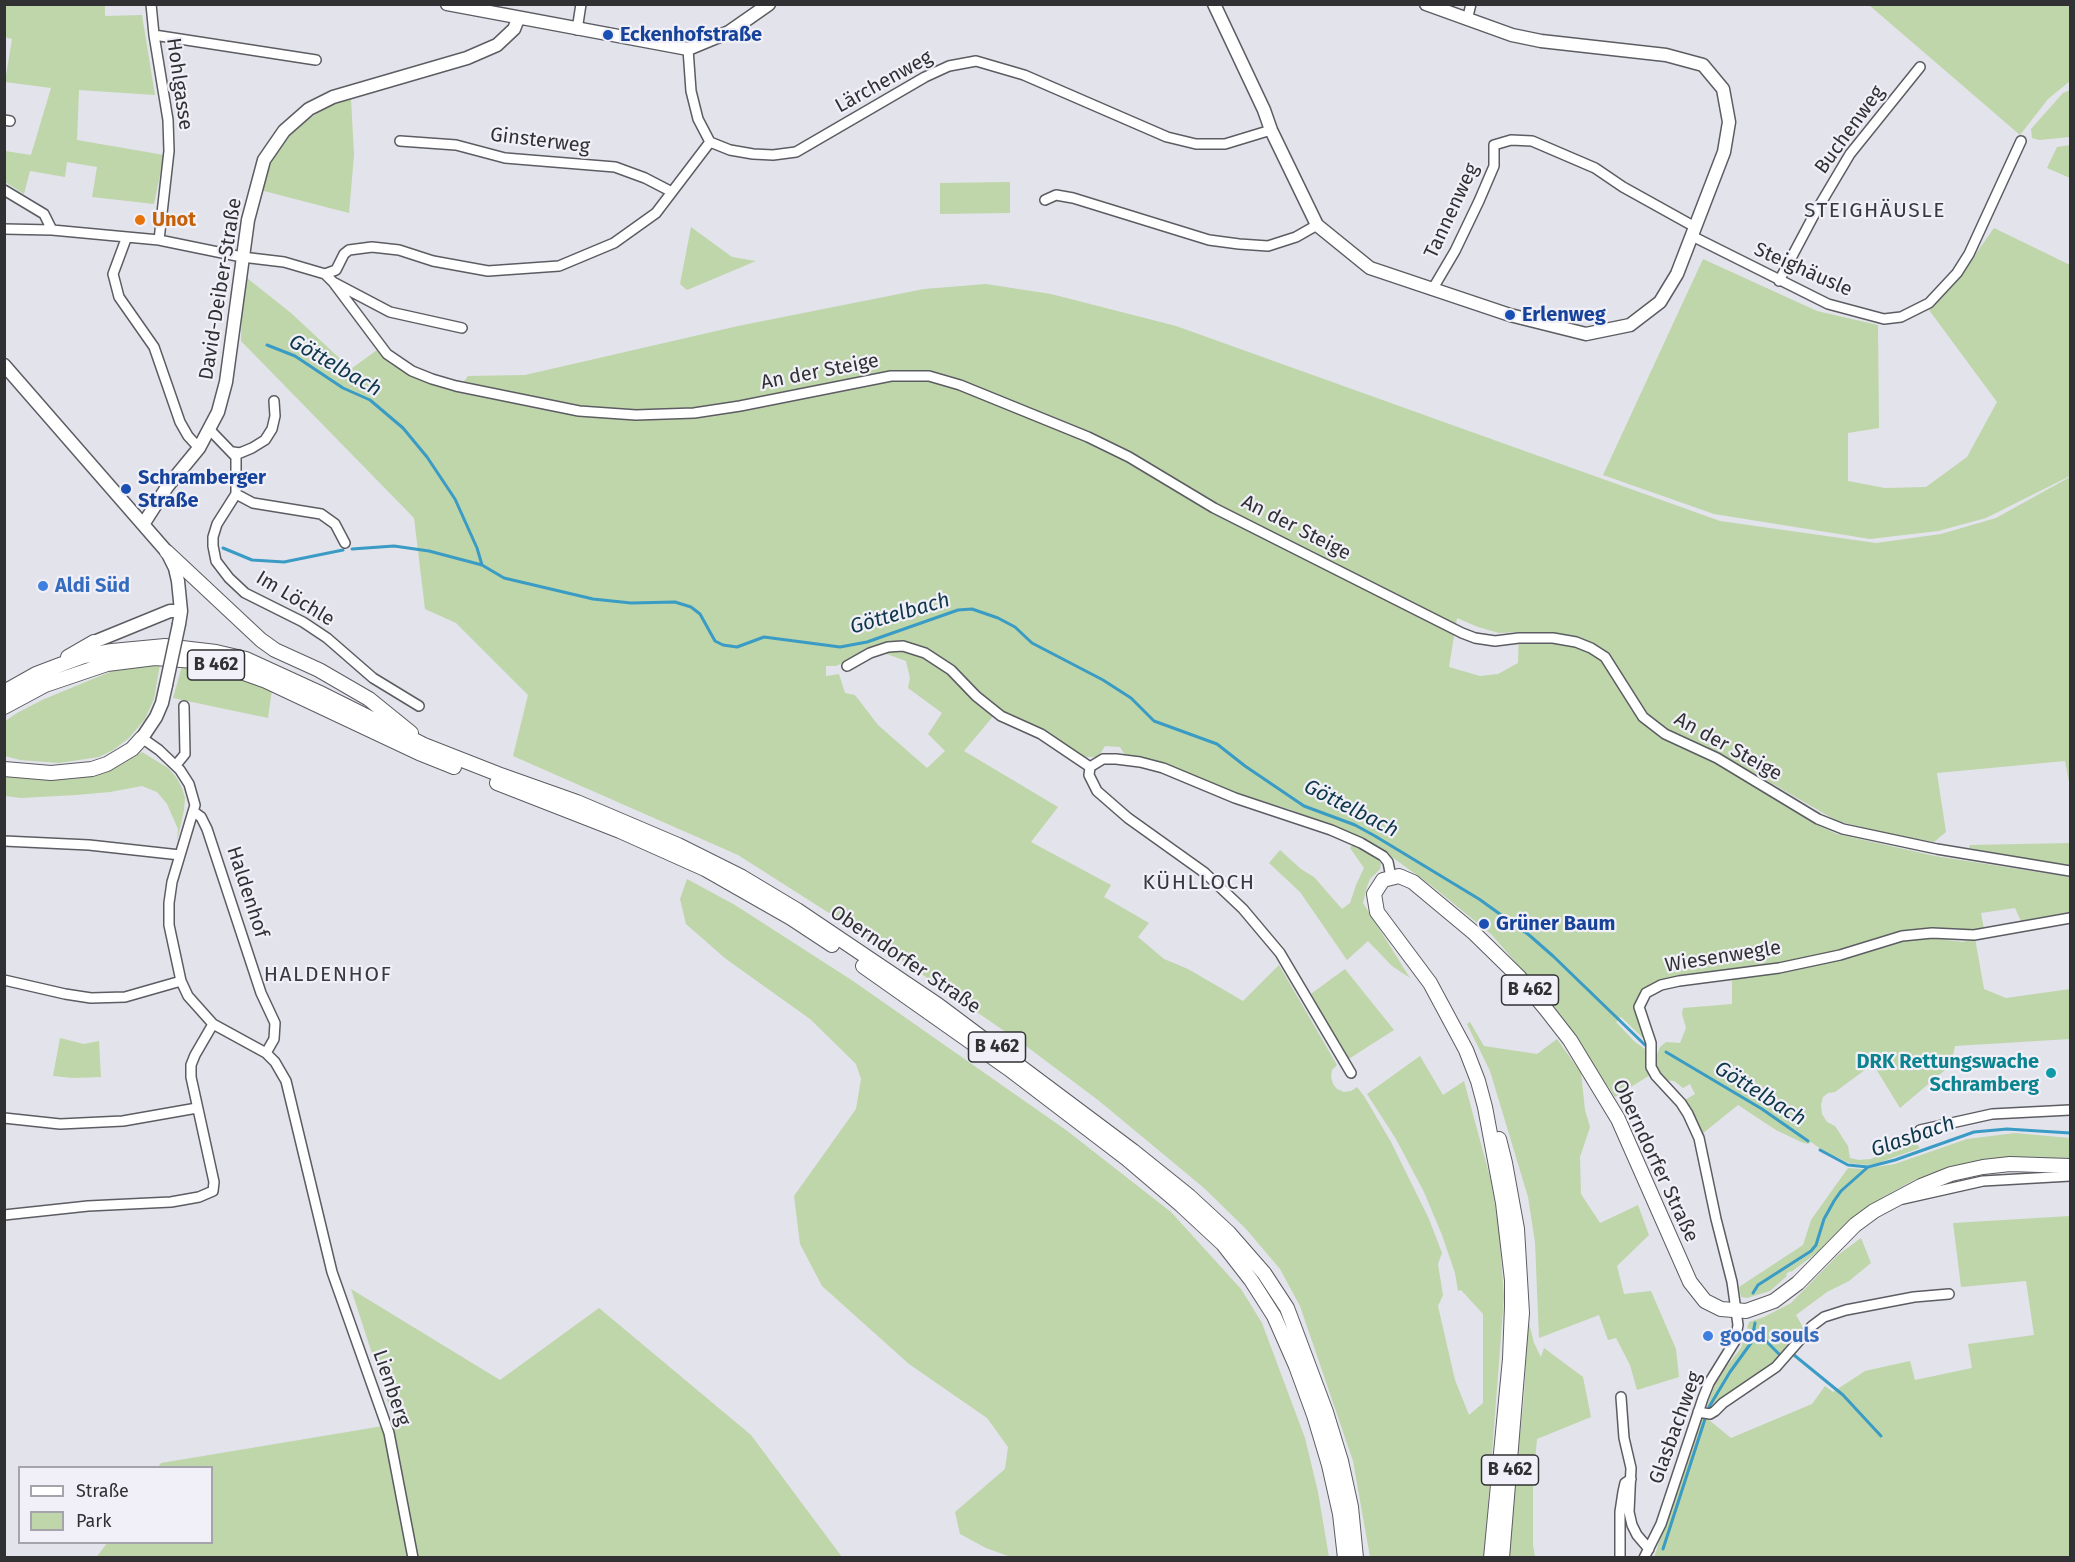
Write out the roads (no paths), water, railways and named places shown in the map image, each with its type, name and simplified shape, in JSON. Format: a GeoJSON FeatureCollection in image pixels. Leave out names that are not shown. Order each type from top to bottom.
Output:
{"type":"FeatureCollection","features":[{"type":"Feature","properties":{"kind":"main road"},"geometry":{"type":"LineString","coordinates":[[167,552],[261,640],[275,650],[319,670],[369,699],[421,749]]}},
{"type":"Feature","properties":{"kind":"main road"},"geometry":{"type":"LineString","coordinates":[[57,666],[84,646],[94,642]]}},
{"type":"Feature","properties":{"kind":"main road","name":"B 462"},"geometry":{"type":"LineString","coordinates":[[4,692],[36,674],[84,656],[165,646],[216,652],[246,659],[270,669],[421,749]]}},
{"type":"Feature","properties":{"kind":"main road","name":"B 462"},"geometry":{"type":"LineString","coordinates":[[4,707],[45,685],[107,664],[155,658],[194,661],[227,667],[266,681],[421,749]]}},
{"type":"Feature","properties":{"kind":"main road"},"geometry":{"type":"LineString","coordinates":[[4,769],[51,773],[92,770],[108,764],[132,749],[142,738]]}},
{"type":"Feature","properties":{"kind":"main road","name":"Oberndorfer Straße"},"geometry":{"type":"LineString","coordinates":[[421,749],[668,852],[705,869],[791,918],[889,984],[1009,1070],[1127,1159],[1181,1204],[1223,1244],[1251,1280],[1274,1316],[1314,1415],[1326,1455],[1340,1514],[1345,1557]]}},
{"type":"Feature","properties":{"kind":"main road","name":"Oberndorfer Straße"},"geometry":{"type":"LineString","coordinates":[[421,749],[621,820],[742,877],[797,910],[947,1011],[1037,1077],[1190,1196],[1229,1233],[1257,1265],[1287,1308],[1309,1362],[1341,1461],[1351,1507],[1356,1557]]}},
{"type":"Feature","properties":{"kind":"main road","name":"Oberndorfer Straße"},"geometry":{"type":"LineString","coordinates":[[1391,877],[1399,876],[1413,882],[1454,916],[1519,977],[1545,1008],[1570,1040],[1618,1119],[1690,1282],[1712,1305],[1736,1311]]}},
{"type":"Feature","properties":{"kind":"main road","name":"B 462"},"geometry":{"type":"LineString","coordinates":[[1391,877],[1383,880],[1376,888],[1374,907],[1382,921],[1430,983],[1466,1050],[1485,1107],[1507,1229],[1512,1306],[1510,1359],[1491,1557]]}},
{"type":"Feature","properties":{"kind":"main road","name":"B 462"},"geometry":{"type":"LineString","coordinates":[[1485,1107],[1497,1133],[1505,1163],[1517,1229],[1522,1282],[1518,1383],[1502,1557]]}},
{"type":"Feature","properties":{"kind":"main road"},"geometry":{"type":"LineString","coordinates":[[1736,1311],[1761,1306],[1779,1298],[1819,1263],[1855,1225],[1889,1202],[1951,1174],[2010,1164],[2070,1166]]}},
{"type":"Feature","properties":{"kind":"street","name":"Hohlgasse"},"geometry":{"type":"LineString","coordinates":[[151,4],[168,120],[169,151],[159,240]]}},
{"type":"Feature","properties":{"kind":"street"},"geometry":{"type":"LineString","coordinates":[[447,4],[688,49],[729,32],[769,4]]}},
{"type":"Feature","properties":{"kind":"street"},"geometry":{"type":"LineString","coordinates":[[577,30],[581,4]]}},
{"type":"Feature","properties":{"kind":"street"},"geometry":{"type":"LineString","coordinates":[[1215,4],[1271,130],[1317,225],[1370,268],[1510,315],[1586,334],[1630,325],[1660,302],[1677,274],[1694,232],[1724,152],[1729,122],[1723,88],[1703,65],[1666,55],[1541,41],[1512,35],[1426,4]]}},
{"type":"Feature","properties":{"kind":"street"},"geometry":{"type":"LineString","coordinates":[[1467,20],[1471,4]]}},
{"type":"Feature","properties":{"kind":"street","name":"David-Deiber-Straße"},"geometry":{"type":"LineString","coordinates":[[144,523],[167,487],[199,448],[218,412],[226,382],[248,220],[264,160],[284,131],[309,109],[333,97],[467,58],[497,45],[514,29],[519,19]]}},
{"type":"Feature","properties":{"kind":"street"},"geometry":{"type":"LineString","coordinates":[[154,35],[316,60]]}},
{"type":"Feature","properties":{"kind":"street"},"geometry":{"type":"LineString","coordinates":[[325,274],[336,270],[344,254],[349,250],[372,247],[399,250],[433,261],[488,271],[559,266],[614,243],[656,213],[710,142],[698,119],[691,91],[688,49]]}},
{"type":"Feature","properties":{"kind":"street","name":"Lärchenweg"},"geometry":{"type":"LineString","coordinates":[[710,142],[730,150],[753,154],[773,155],[796,152],[925,77],[949,66],[976,61],[1024,75],[1167,136],[1196,144],[1226,144],[1271,130]]}},
{"type":"Feature","properties":{"kind":"street","name":"Buchenweg"},"geometry":{"type":"LineString","coordinates":[[1779,281],[1850,154],[1920,67]]}},
{"type":"Feature","properties":{"kind":"street","name":"Steighäusle"},"geometry":{"type":"LineString","coordinates":[[1494,145],[1511,140],[1532,141],[1555,149],[1595,168],[1694,232],[1779,281],[1828,304],[1884,319],[1901,317],[1929,303],[1953,279],[1969,254],[2021,141]]}},
{"type":"Feature","properties":{"kind":"street","name":"Ginsterweg"},"geometry":{"type":"LineString","coordinates":[[400,141],[456,145],[505,158],[615,168],[645,178],[672,192]]}},
{"type":"Feature","properties":{"kind":"street","name":"Tannenweg"},"geometry":{"type":"LineString","coordinates":[[1432,290],[1455,251],[1483,192],[1494,166],[1494,145]]}},
{"type":"Feature","properties":{"kind":"street"},"geometry":{"type":"LineString","coordinates":[[4,190],[44,214],[52,230]]}},
{"type":"Feature","properties":{"kind":"street"},"geometry":{"type":"LineString","coordinates":[[1045,200],[1056,195],[1073,198],[1209,240],[1239,244],[1268,246],[1296,237],[1317,225]]}},
{"type":"Feature","properties":{"kind":"street"},"geometry":{"type":"LineString","coordinates":[[4,229],[52,230],[159,240],[242,257],[284,262],[325,274],[333,282],[390,312],[462,328]]}},
{"type":"Feature","properties":{"kind":"street"},"geometry":{"type":"LineString","coordinates":[[126,238],[113,274],[119,297],[154,346],[180,422],[188,436],[199,448]]}},
{"type":"Feature","properties":{"kind":"street","name":"An der Steige"},"geometry":{"type":"LineString","coordinates":[[333,282],[387,354],[412,371],[456,386],[579,411],[636,415],[694,413],[891,376],[929,376],[960,385],[1089,437],[1129,457],[1214,508],[1475,638],[1496,641],[1553,638],[1576,642],[1591,648],[1605,657],[1643,717],[1665,734],[1717,758],[1818,819],[1843,830],[1938,849],[2070,871]]}},
{"type":"Feature","properties":{"kind":"street"},"geometry":{"type":"LineString","coordinates":[[4,365],[144,523],[167,552],[175,568],[178,581],[179,624],[162,703],[142,738],[176,765],[191,789],[195,805],[172,882],[169,925],[181,981],[188,996],[213,1024],[266,1053]]}},
{"type":"Feature","properties":{"kind":"street"},"geometry":{"type":"LineString","coordinates":[[232,452],[246,451],[265,440],[272,429],[274,401]]}},
{"type":"Feature","properties":{"kind":"street"},"geometry":{"type":"LineString","coordinates":[[210,430],[236,457],[236,494],[253,502],[321,514],[335,524],[345,543]]}},
{"type":"Feature","properties":{"kind":"street","name":"Im Löchle"},"geometry":{"type":"LineString","coordinates":[[236,494],[217,524],[213,537],[216,561],[229,578],[245,593],[303,622],[327,638],[373,678],[419,706]]}},
{"type":"Feature","properties":{"kind":"street"},"geometry":{"type":"LineString","coordinates":[[94,642],[170,611],[180,611]]}},
{"type":"Feature","properties":{"kind":"street"},"geometry":{"type":"LineString","coordinates":[[847,666],[870,653],[888,647],[903,646],[925,653],[951,670],[976,696],[1001,716],[1041,734],[1090,767]]}},
{"type":"Feature","properties":{"kind":"street"},"geometry":{"type":"LineString","coordinates":[[176,765],[185,754],[184,706]]}},
{"type":"Feature","properties":{"kind":"street"},"geometry":{"type":"LineString","coordinates":[[1090,767],[1103,759],[1116,759],[1163,768],[1235,798],[1322,827],[1360,843],[1383,856],[1388,862],[1391,877]]}},
{"type":"Feature","properties":{"kind":"street"},"geometry":{"type":"LineString","coordinates":[[1090,767],[1089,775],[1097,791],[1128,818],[1205,873],[1243,909],[1280,953],[1351,1073]]}},
{"type":"Feature","properties":{"kind":"street","name":"Haldenhof"},"geometry":{"type":"LineString","coordinates":[[194,812],[201,817],[207,829],[261,993],[275,1023],[274,1040],[266,1053]]}},
{"type":"Feature","properties":{"kind":"street"},"geometry":{"type":"LineString","coordinates":[[4,840],[79,844],[180,855]]}},
{"type":"Feature","properties":{"kind":"street","name":"Wiesenwegle"},"geometry":{"type":"LineString","coordinates":[[1736,1311],[1699,1138],[1684,1108],[1656,1076],[1652,1067],[1651,1043],[1639,1007],[1646,993],[1661,984],[1779,968],[1840,955],[1902,936],[1932,933],[1974,935],[2070,918]]}},
{"type":"Feature","properties":{"kind":"street"},"geometry":{"type":"LineString","coordinates":[[4,980],[91,998],[125,997],[181,981]]}},
{"type":"Feature","properties":{"kind":"street"},"geometry":{"type":"LineString","coordinates":[[4,1215],[88,1206],[171,1202],[209,1195],[213,1191],[214,1182],[197,1108],[191,1065],[213,1024]]}},
{"type":"Feature","properties":{"kind":"street","name":"Lienberg"},"geometry":{"type":"LineString","coordinates":[[266,1053],[275,1062],[286,1081],[332,1272],[389,1433],[413,1557]]}},
{"type":"Feature","properties":{"kind":"street"},"geometry":{"type":"LineString","coordinates":[[4,1118],[60,1124],[123,1121],[197,1108]]}},
{"type":"Feature","properties":{"kind":"street"},"geometry":{"type":"LineString","coordinates":[[1920,1130],[1992,1113],[2070,1110]]}},
{"type":"Feature","properties":{"kind":"street"},"geometry":{"type":"LineString","coordinates":[[1889,1202],[1983,1181],[2070,1176]]}},
{"type":"Feature","properties":{"kind":"street"},"geometry":{"type":"LineString","coordinates":[[1698,1412],[1710,1414],[1776,1367],[1812,1326],[1824,1317],[1846,1310],[1904,1299],[1949,1294]]}},
{"type":"Feature","properties":{"kind":"street","name":"Glasbachweg"},"geometry":{"type":"LineString","coordinates":[[1644,1557],[1661,1524],[1709,1383],[1735,1341],[1738,1325],[1736,1311]]}},
{"type":"Feature","properties":{"kind":"street"},"geometry":{"type":"LineString","coordinates":[[1621,1397],[1622,1424],[1631,1468],[1629,1512],[1637,1535],[1649,1549]]}},
{"type":"Feature","properties":{"kind":"street"},"geometry":{"type":"LineString","coordinates":[[1620,1557],[1620,1512],[1625,1483],[1631,1479]]}},
{"type":"Feature","properties":{"kind":"waterway","name":"Göttelbach"},"geometry":{"type":"LineString","coordinates":[[267,345],[295,356],[343,388],[370,400],[403,428],[427,457],[455,499],[477,548],[482,565],[504,578],[593,599],[631,603],[675,602],[691,607],[700,614],[715,641],[737,647],[764,637],[840,647],[867,642],[958,610],[972,609],[998,618],[1015,627],[1032,643],[1103,680],[1131,698],[1154,721],[1217,744],[1304,806],[1355,825],[1479,899],[1529,935],[1553,956],[1645,1045]]}},
{"type":"Feature","properties":{"kind":"waterway"},"geometry":{"type":"LineString","coordinates":[[352,549],[394,546],[429,551],[482,565]]}},
{"type":"Feature","properties":{"kind":"waterway"},"geometry":{"type":"LineString","coordinates":[[223,548],[252,560],[284,562],[343,550]]}},
{"type":"Feature","properties":{"kind":"waterway","name":"Göttelbach"},"geometry":{"type":"LineString","coordinates":[[1666,1052],[1762,1109],[1808,1141]]}},
{"type":"Feature","properties":{"kind":"waterway","name":"Glasbach"},"geometry":{"type":"LineString","coordinates":[[1753,1293],[1758,1285],[1811,1251],[1816,1245],[1824,1219],[1834,1201],[1841,1191],[1868,1167],[1895,1160],[1974,1132],[2007,1129],[2070,1133]]}},
{"type":"Feature","properties":{"kind":"waterway","name":"Göttelbach"},"geometry":{"type":"LineString","coordinates":[[1820,1150],[1848,1165],[1868,1167]]}},
{"type":"Feature","properties":{"kind":"waterway","name":"Glasbach"},"geometry":{"type":"LineString","coordinates":[[1709,1407],[1751,1343],[1755,1323]]}},
{"type":"Feature","properties":{"kind":"waterway"},"geometry":{"type":"LineString","coordinates":[[1755,1330],[1779,1354]]}},
{"type":"Feature","properties":{"kind":"waterway"},"geometry":{"type":"LineString","coordinates":[[1794,1355],[1843,1395],[1881,1436]]}},
{"type":"Feature","properties":{"kind":"waterway","name":"Glasbach"},"geometry":{"type":"LineString","coordinates":[[1663,1549],[1705,1419]]}},
{"type":"Feature","properties":{"kind":"place","name":"Eckenhofstraße"},"geometry":{"type":"Point","coordinates":[608,35]}},
{"type":"Feature","properties":{"kind":"place","name":"Unot"},"geometry":{"type":"Point","coordinates":[140,220]}},
{"type":"Feature","properties":{"kind":"place","name":"Erlenweg"},"geometry":{"type":"Point","coordinates":[1510,315]}},
{"type":"Feature","properties":{"kind":"place","name":"Schramberger Straße"},"geometry":{"type":"Point","coordinates":[126,489]}},
{"type":"Feature","properties":{"kind":"place","name":"Aldi Süd"},"geometry":{"type":"Point","coordinates":[43,586]}},
{"type":"Feature","properties":{"kind":"place","name":"Grüner Baum"},"geometry":{"type":"Point","coordinates":[1484,924]}},
{"type":"Feature","properties":{"kind":"place","name":"DRK Rettungswache Schramberg"},"geometry":{"type":"Point","coordinates":[2051,1073]}},
{"type":"Feature","properties":{"kind":"place","name":"good souls"},"geometry":{"type":"Point","coordinates":[1708,1336]}},
{"type":"Feature","properties":{"kind":"district","name":"STEIGHÄUSLE"},"geometry":{"type":"Point","coordinates":[1875,211]}},
{"type":"Feature","properties":{"kind":"district","name":"KÜHLLOCH"},"geometry":{"type":"Point","coordinates":[1199,883]}},
{"type":"Feature","properties":{"kind":"district","name":"HALDENHOF"},"geometry":{"type":"Point","coordinates":[328,975]}}]}
